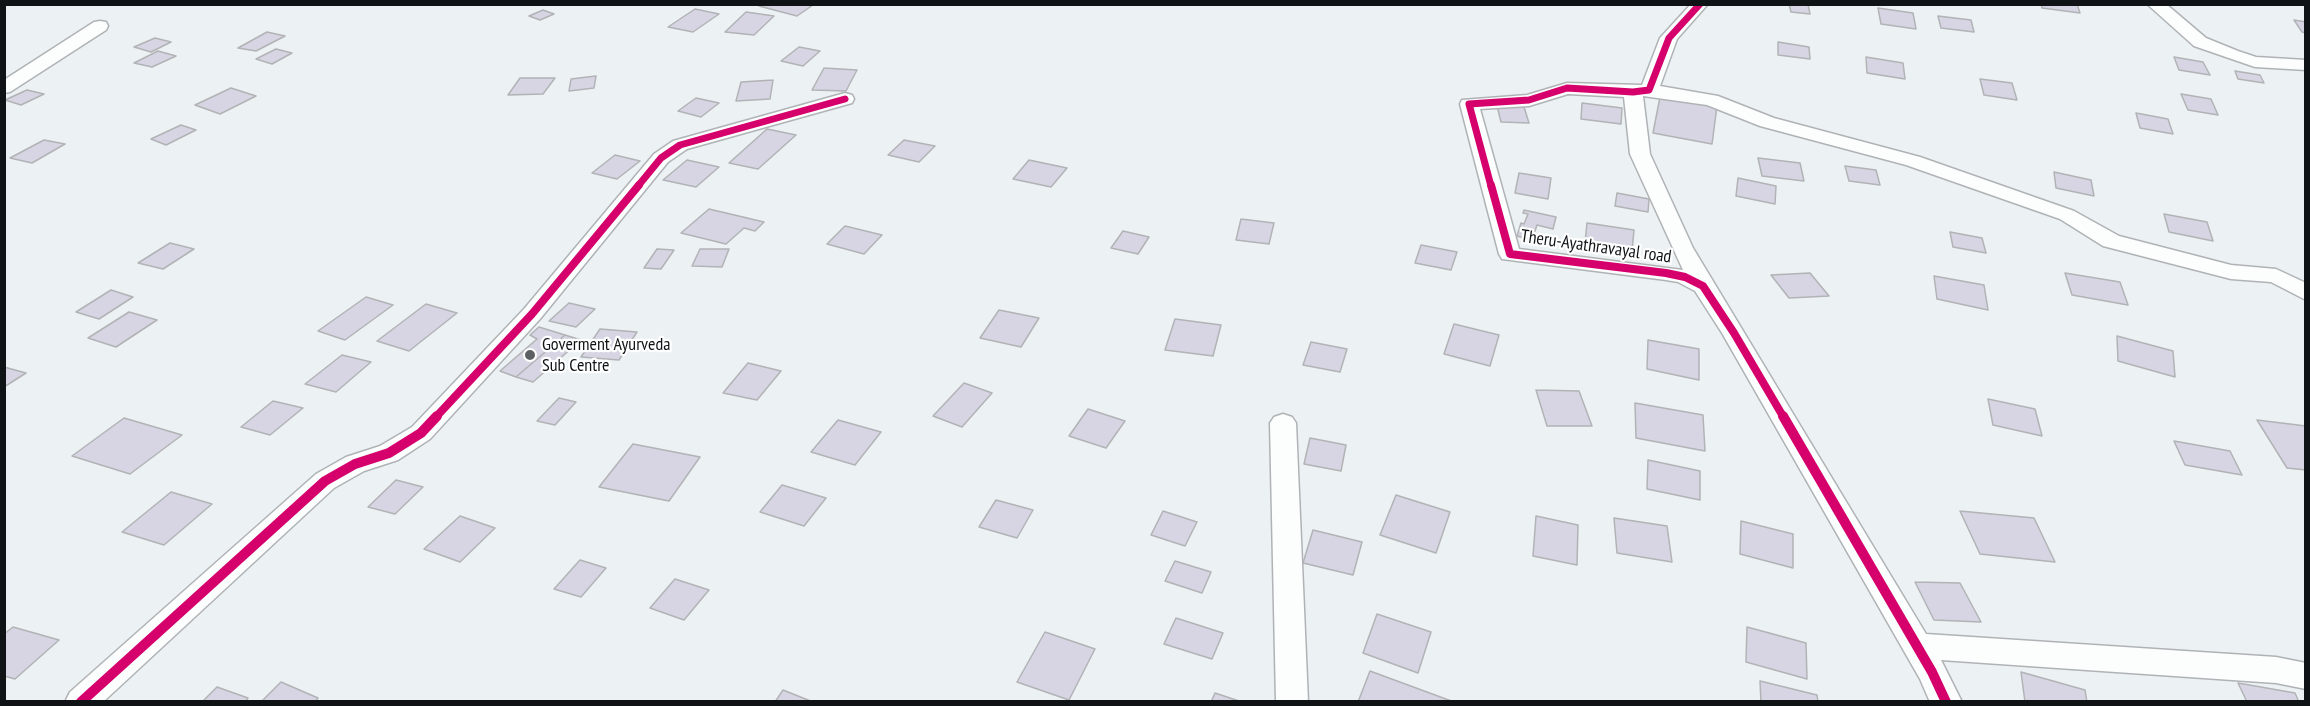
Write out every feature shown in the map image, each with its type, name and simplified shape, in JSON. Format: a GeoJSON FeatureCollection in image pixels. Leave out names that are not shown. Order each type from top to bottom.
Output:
{"type":"FeatureCollection","features":[{"type":"Feature","properties":{"kind":"street"},"geometry":{"type":"LineString","coordinates":[[1700,4],[1670,38],[1641,91],[1640,154],[1682,248],[1703,286],[1734,333],[1917,646],[1946,702]]}},
{"type":"Feature","properties":{"kind":"street"},"geometry":{"type":"LineString","coordinates":[[2155,4],[2200,42],[2232,56],[2255,62],[2306,65]]}},
{"type":"Feature","properties":{"kind":"street"},"geometry":{"type":"LineString","coordinates":[[4,88],[100,26]]}},
{"type":"Feature","properties":{"kind":"street","name":"Theru-Ayathravayal road"},"geometry":{"type":"LineString","coordinates":[[1641,91],[1567,88],[1529,100],[1469,104],[1510,254],[1666,273],[1684,277],[1703,286]]}},
{"type":"Feature","properties":{"kind":"street"},"geometry":{"type":"LineString","coordinates":[[1641,91],[1711,100],[1788,128],[1913,161],[2067,214],[2111,241],[2231,272],[2276,276],[2306,293]]}},
{"type":"Feature","properties":{"kind":"street"},"geometry":{"type":"LineString","coordinates":[[81,702],[325,481],[355,464],[389,453],[420,432],[532,314],[661,159],[680,145],[845,99]]}},
{"type":"Feature","properties":{"kind":"street"},"geometry":{"type":"LineString","coordinates":[[1283,423],[1292,702]]}},
{"type":"Feature","properties":{"kind":"street"},"geometry":{"type":"LineString","coordinates":[[1917,646],[2276,670],[2306,675]]}},
{"type":"Feature","properties":{"kind":"building"},"geometry":{"type":"Polygon","coordinates":[[[761,4],[813,5],[797,16],[759,6],[761,4]]]}},
{"type":"Feature","properties":{"kind":"building"},"geometry":{"type":"Polygon","coordinates":[[[1789,4],[1808,4],[1810,14],[1791,12],[1789,4]]]}},
{"type":"Feature","properties":{"kind":"building"},"geometry":{"type":"Polygon","coordinates":[[[2041,4],[2077,4],[2080,13],[2042,8],[2041,4]]]}},
{"type":"Feature","properties":{"kind":"building"},"geometry":{"type":"Polygon","coordinates":[[[1878,8],[1913,13],[1916,29],[1881,24],[1878,8]]]}},
{"type":"Feature","properties":{"kind":"building"},"geometry":{"type":"Polygon","coordinates":[[[695,9],[719,14],[693,32],[668,27],[695,9]]]}},
{"type":"Feature","properties":{"kind":"building"},"geometry":{"type":"Polygon","coordinates":[[[543,10],[554,14],[540,20],[529,16],[543,10]]]}},
{"type":"Feature","properties":{"kind":"building"},"geometry":{"type":"Polygon","coordinates":[[[746,12],[774,16],[754,35],[725,32],[746,12]]]}},
{"type":"Feature","properties":{"kind":"building"},"geometry":{"type":"Polygon","coordinates":[[[1938,16],[1971,20],[1974,32],[1941,28],[1938,16]]]}},
{"type":"Feature","properties":{"kind":"building"},"geometry":{"type":"Polygon","coordinates":[[[2294,20],[2306,22],[2306,33],[2302,32],[2294,20]]]}},
{"type":"Feature","properties":{"kind":"building"},"geometry":{"type":"Polygon","coordinates":[[[267,32],[285,36],[256,51],[238,48],[267,32]]]}},
{"type":"Feature","properties":{"kind":"building"},"geometry":{"type":"Polygon","coordinates":[[[155,38],[171,42],[151,52],[134,47],[155,38]]]}},
{"type":"Feature","properties":{"kind":"building"},"geometry":{"type":"Polygon","coordinates":[[[1778,42],[1809,47],[1810,59],[1778,55],[1778,42]]]}},
{"type":"Feature","properties":{"kind":"building"},"geometry":{"type":"Polygon","coordinates":[[[799,47],[820,51],[803,66],[781,61],[799,47]]]}},
{"type":"Feature","properties":{"kind":"building"},"geometry":{"type":"Polygon","coordinates":[[[276,49],[292,53],[272,64],[256,59],[276,49]]]}},
{"type":"Feature","properties":{"kind":"building"},"geometry":{"type":"Polygon","coordinates":[[[158,51],[176,56],[152,67],[134,63],[158,51]]]}},
{"type":"Feature","properties":{"kind":"building"},"geometry":{"type":"Polygon","coordinates":[[[1866,57],[1903,63],[1905,79],[1867,73],[1866,57]]]}},
{"type":"Feature","properties":{"kind":"building"},"geometry":{"type":"Polygon","coordinates":[[[2174,57],[2203,62],[2210,75],[2179,70],[2174,57]]]}},
{"type":"Feature","properties":{"kind":"building"},"geometry":{"type":"Polygon","coordinates":[[[824,68],[857,70],[846,91],[812,90],[824,68]]]}},
{"type":"Feature","properties":{"kind":"building"},"geometry":{"type":"Polygon","coordinates":[[[2235,71],[2260,75],[2264,83],[2238,79],[2235,71]]]}},
{"type":"Feature","properties":{"kind":"building"},"geometry":{"type":"Polygon","coordinates":[[[596,76],[594,88],[569,91],[571,79],[596,76]]]}},
{"type":"Feature","properties":{"kind":"building"},"geometry":{"type":"Polygon","coordinates":[[[520,78],[555,78],[543,94],[508,95],[520,78]]]}},
{"type":"Feature","properties":{"kind":"building"},"geometry":{"type":"Polygon","coordinates":[[[1980,79],[2012,83],[2017,100],[1984,95],[1980,79]]]}},
{"type":"Feature","properties":{"kind":"building"},"geometry":{"type":"Polygon","coordinates":[[[773,80],[770,99],[736,101],[741,82],[773,80]]]}},
{"type":"Feature","properties":{"kind":"building"},"geometry":{"type":"Polygon","coordinates":[[[231,88],[256,96],[220,114],[195,105],[231,88]]]}},
{"type":"Feature","properties":{"kind":"building"},"geometry":{"type":"Polygon","coordinates":[[[27,90],[44,94],[21,105],[5,100],[27,90]]]}},
{"type":"Feature","properties":{"kind":"building"},"geometry":{"type":"Polygon","coordinates":[[[2181,94],[2211,99],[2218,115],[2188,110],[2181,94]]]}},
{"type":"Feature","properties":{"kind":"building"},"geometry":{"type":"Polygon","coordinates":[[[1660,97],[1717,106],[1712,144],[1653,133],[1660,97]]]}},
{"type":"Feature","properties":{"kind":"building"},"geometry":{"type":"Polygon","coordinates":[[[696,98],[719,103],[701,117],[678,111],[696,98]]]}},
{"type":"Feature","properties":{"kind":"building"},"geometry":{"type":"Polygon","coordinates":[[[1582,103],[1622,108],[1621,124],[1581,119],[1582,103]]]}},
{"type":"Feature","properties":{"kind":"building"},"geometry":{"type":"Polygon","coordinates":[[[1497,106],[1524,107],[1529,123],[1501,122],[1497,106]]]}},
{"type":"Feature","properties":{"kind":"building"},"geometry":{"type":"Polygon","coordinates":[[[2136,113],[2168,119],[2173,134],[2140,128],[2136,113]]]}},
{"type":"Feature","properties":{"kind":"building"},"geometry":{"type":"Polygon","coordinates":[[[181,125],[196,130],[166,145],[151,139],[181,125]]]}},
{"type":"Feature","properties":{"kind":"building"},"geometry":{"type":"Polygon","coordinates":[[[767,129],[796,135],[758,169],[729,163],[767,129]]]}},
{"type":"Feature","properties":{"kind":"building"},"geometry":{"type":"Polygon","coordinates":[[[44,140],[65,144],[32,163],[10,158],[44,140]]]}},
{"type":"Feature","properties":{"kind":"building"},"geometry":{"type":"Polygon","coordinates":[[[904,140],[935,146],[919,162],[888,155],[904,140]]]}},
{"type":"Feature","properties":{"kind":"building"},"geometry":{"type":"Polygon","coordinates":[[[615,155],[640,161],[617,179],[592,173],[615,155]]]}},
{"type":"Feature","properties":{"kind":"building"},"geometry":{"type":"Polygon","coordinates":[[[1758,158],[1800,163],[1804,181],[1762,176],[1758,158]]]}},
{"type":"Feature","properties":{"kind":"building"},"geometry":{"type":"Polygon","coordinates":[[[687,160],[719,167],[696,187],[663,180],[687,160]]]}},
{"type":"Feature","properties":{"kind":"building"},"geometry":{"type":"Polygon","coordinates":[[[1029,160],[1067,168],[1051,187],[1013,179],[1029,160]]]}},
{"type":"Feature","properties":{"kind":"building"},"geometry":{"type":"Polygon","coordinates":[[[1845,166],[1876,170],[1880,185],[1849,181],[1845,166]]]}},
{"type":"Feature","properties":{"kind":"building"},"geometry":{"type":"Polygon","coordinates":[[[2054,172],[2091,180],[2094,196],[2056,188],[2054,172]]]}},
{"type":"Feature","properties":{"kind":"building"},"geometry":{"type":"Polygon","coordinates":[[[1519,173],[1551,178],[1548,199],[1515,193],[1519,173]]]}},
{"type":"Feature","properties":{"kind":"building"},"geometry":{"type":"Polygon","coordinates":[[[1738,178],[1776,186],[1775,204],[1736,196],[1738,178]]]}},
{"type":"Feature","properties":{"kind":"building"},"geometry":{"type":"Polygon","coordinates":[[[1617,193],[1649,199],[1648,212],[1615,206],[1617,193]]]}},
{"type":"Feature","properties":{"kind":"building"},"geometry":{"type":"Polygon","coordinates":[[[709,209],[764,222],[755,231],[744,228],[726,244],[681,233],[709,209]]]}},
{"type":"Feature","properties":{"kind":"building"},"geometry":{"type":"Polygon","coordinates":[[[1524,210],[1556,217],[1553,229],[1537,225],[1532,240],[1517,236],[1521,223],[1524,224],[1528,214],[1523,213],[1524,210]]]}},
{"type":"Feature","properties":{"kind":"building"},"geometry":{"type":"Polygon","coordinates":[[[2164,214],[2207,222],[2213,241],[2169,232],[2164,214]]]}},
{"type":"Feature","properties":{"kind":"building"},"geometry":{"type":"Polygon","coordinates":[[[1241,219],[1274,223],[1269,244],[1236,240],[1241,219]]]}},
{"type":"Feature","properties":{"kind":"building"},"geometry":{"type":"Polygon","coordinates":[[[1587,223],[1634,230],[1632,251],[1585,243],[1587,223]]]}},
{"type":"Feature","properties":{"kind":"building"},"geometry":{"type":"Polygon","coordinates":[[[845,226],[882,235],[864,254],[827,244],[845,226]]]}},
{"type":"Feature","properties":{"kind":"building"},"geometry":{"type":"Polygon","coordinates":[[[1123,231],[1149,237],[1138,254],[1111,248],[1123,231]]]}},
{"type":"Feature","properties":{"kind":"building"},"geometry":{"type":"Polygon","coordinates":[[[1950,232],[1982,238],[1986,253],[1953,247],[1950,232]]]}},
{"type":"Feature","properties":{"kind":"building"},"geometry":{"type":"Polygon","coordinates":[[[170,243],[194,249],[163,269],[138,263],[170,243]]]}},
{"type":"Feature","properties":{"kind":"building"},"geometry":{"type":"Polygon","coordinates":[[[1421,245],[1457,252],[1451,270],[1415,263],[1421,245]]]}},
{"type":"Feature","properties":{"kind":"building"},"geometry":{"type":"Polygon","coordinates":[[[657,249],[674,250],[661,269],[644,268],[657,249]]]}},
{"type":"Feature","properties":{"kind":"building"},"geometry":{"type":"Polygon","coordinates":[[[700,249],[729,249],[722,267],[692,266],[700,249]]]}},
{"type":"Feature","properties":{"kind":"building"},"geometry":{"type":"Polygon","coordinates":[[[1810,273],[1829,296],[1789,298],[1771,275],[1810,273]]]}},
{"type":"Feature","properties":{"kind":"building"},"geometry":{"type":"Polygon","coordinates":[[[2065,273],[2120,282],[2128,305],[2072,295],[2065,273]]]}},
{"type":"Feature","properties":{"kind":"building"},"geometry":{"type":"Polygon","coordinates":[[[1934,276],[1984,285],[1988,310],[1937,299],[1934,276]]]}},
{"type":"Feature","properties":{"kind":"building"},"geometry":{"type":"Polygon","coordinates":[[[111,290],[133,297],[99,319],[76,312],[111,290]]]}},
{"type":"Feature","properties":{"kind":"building"},"geometry":{"type":"Polygon","coordinates":[[[366,297],[393,305],[345,340],[318,331],[366,297]]]}},
{"type":"Feature","properties":{"kind":"building"},"geometry":{"type":"Polygon","coordinates":[[[569,303],[595,309],[576,327],[549,321],[569,303]]]}},
{"type":"Feature","properties":{"kind":"building"},"geometry":{"type":"Polygon","coordinates":[[[426,304],[457,313],[409,351],[377,341],[426,304]]]}},
{"type":"Feature","properties":{"kind":"building"},"geometry":{"type":"Polygon","coordinates":[[[999,310],[1039,318],[1021,347],[980,338],[999,310]]]}},
{"type":"Feature","properties":{"kind":"building"},"geometry":{"type":"Polygon","coordinates":[[[129,312],[157,320],[116,347],[88,338],[129,312]]]}},
{"type":"Feature","properties":{"kind":"building"},"geometry":{"type":"Polygon","coordinates":[[[1175,319],[1221,325],[1213,356],[1165,350],[1175,319]]]}},
{"type":"Feature","properties":{"kind":"building"},"geometry":{"type":"Polygon","coordinates":[[[1454,324],[1499,335],[1490,366],[1444,354],[1454,324]]]}},
{"type":"Feature","properties":{"kind":"building","name":"Goverment Ayurveda Sub Centre"},"geometry":{"type":"Polygon","coordinates":[[[539,327],[565,335],[516,377],[500,371],[537,339],[530,335],[539,327]]]}},
{"type":"Feature","properties":{"kind":"building"},"geometry":{"type":"Polygon","coordinates":[[[600,329],[637,332],[619,360],[581,357],[600,329]]]}},
{"type":"Feature","properties":{"kind":"building"},"geometry":{"type":"Polygon","coordinates":[[[565,335],[581,340],[533,382],[516,377],[565,335]]]}},
{"type":"Feature","properties":{"kind":"building"},"geometry":{"type":"Polygon","coordinates":[[[2117,336],[2173,351],[2175,377],[2118,361],[2117,336]]]}},
{"type":"Feature","properties":{"kind":"building"},"geometry":{"type":"Polygon","coordinates":[[[1648,340],[1699,349],[1699,380],[1647,369],[1648,340]]]}},
{"type":"Feature","properties":{"kind":"building"},"geometry":{"type":"Polygon","coordinates":[[[1311,342],[1347,349],[1340,372],[1303,365],[1311,342]]]}},
{"type":"Feature","properties":{"kind":"building"},"geometry":{"type":"Polygon","coordinates":[[[342,355],[371,362],[336,392],[305,384],[342,355]]]}},
{"type":"Feature","properties":{"kind":"building"},"geometry":{"type":"Polygon","coordinates":[[[748,363],[781,371],[757,400],[723,393],[748,363]]]}},
{"type":"Feature","properties":{"kind":"building"},"geometry":{"type":"Polygon","coordinates":[[[4,367],[26,373],[4,387],[4,367]]]}},
{"type":"Feature","properties":{"kind":"building"},"geometry":{"type":"Polygon","coordinates":[[[964,383],[992,393],[962,427],[933,416],[964,383]]]}},
{"type":"Feature","properties":{"kind":"building"},"geometry":{"type":"Polygon","coordinates":[[[1536,390],[1579,391],[1592,426],[1547,426],[1536,390]]]}},
{"type":"Feature","properties":{"kind":"building"},"geometry":{"type":"Polygon","coordinates":[[[559,398],[576,402],[555,425],[537,421],[559,398]]]}},
{"type":"Feature","properties":{"kind":"building"},"geometry":{"type":"Polygon","coordinates":[[[1988,399],[2035,409],[2042,436],[1993,425],[1988,399]]]}},
{"type":"Feature","properties":{"kind":"building"},"geometry":{"type":"Polygon","coordinates":[[[273,401],[303,408],[270,435],[241,427],[273,401]]]}},
{"type":"Feature","properties":{"kind":"building"},"geometry":{"type":"Polygon","coordinates":[[[1635,403],[1703,415],[1705,451],[1636,438],[1635,403]]]}},
{"type":"Feature","properties":{"kind":"building"},"geometry":{"type":"Polygon","coordinates":[[[1088,409],[1125,421],[1106,448],[1069,436],[1088,409]]]}},
{"type":"Feature","properties":{"kind":"building"},"geometry":{"type":"Polygon","coordinates":[[[124,418],[182,435],[130,474],[72,456],[124,418]]]}},
{"type":"Feature","properties":{"kind":"building"},"geometry":{"type":"Polygon","coordinates":[[[838,420],[881,432],[855,465],[811,452],[838,420]]]}},
{"type":"Feature","properties":{"kind":"building"},"geometry":{"type":"Polygon","coordinates":[[[2257,420],[2306,426],[2306,470],[2287,468],[2257,420]]]}},
{"type":"Feature","properties":{"kind":"building"},"geometry":{"type":"Polygon","coordinates":[[[1310,438],[1346,445],[1341,471],[1304,464],[1310,438]]]}},
{"type":"Feature","properties":{"kind":"building"},"geometry":{"type":"Polygon","coordinates":[[[2174,441],[2230,451],[2242,475],[2185,465],[2174,441]]]}},
{"type":"Feature","properties":{"kind":"building"},"geometry":{"type":"Polygon","coordinates":[[[633,444],[700,457],[669,501],[599,487],[633,444]]]}},
{"type":"Feature","properties":{"kind":"building"},"geometry":{"type":"Polygon","coordinates":[[[1648,460],[1700,471],[1700,500],[1647,489],[1648,460]]]}},
{"type":"Feature","properties":{"kind":"building"},"geometry":{"type":"Polygon","coordinates":[[[396,480],[423,487],[395,514],[368,507],[396,480]]]}},
{"type":"Feature","properties":{"kind":"building"},"geometry":{"type":"Polygon","coordinates":[[[782,485],[826,498],[804,526],[760,512],[782,485]]]}},
{"type":"Feature","properties":{"kind":"building"},"geometry":{"type":"Polygon","coordinates":[[[171,492],[212,504],[164,545],[122,532],[171,492]]]}},
{"type":"Feature","properties":{"kind":"building"},"geometry":{"type":"Polygon","coordinates":[[[1396,495],[1450,512],[1436,553],[1380,535],[1396,495]]]}},
{"type":"Feature","properties":{"kind":"building"},"geometry":{"type":"Polygon","coordinates":[[[996,500],[1033,510],[1017,538],[979,527],[996,500]]]}},
{"type":"Feature","properties":{"kind":"building"},"geometry":{"type":"Polygon","coordinates":[[[1163,511],[1197,522],[1185,546],[1151,535],[1163,511]]]}},
{"type":"Feature","properties":{"kind":"building"},"geometry":{"type":"Polygon","coordinates":[[[1960,511],[2034,518],[2055,562],[1980,554],[1960,511]]]}},
{"type":"Feature","properties":{"kind":"building"},"geometry":{"type":"Polygon","coordinates":[[[460,516],[495,528],[460,562],[424,549],[460,516]]]}},
{"type":"Feature","properties":{"kind":"building"},"geometry":{"type":"Polygon","coordinates":[[[1536,516],[1578,525],[1577,565],[1533,556],[1536,516]]]}},
{"type":"Feature","properties":{"kind":"building"},"geometry":{"type":"Polygon","coordinates":[[[1614,518],[1667,526],[1672,562],[1617,553],[1614,518]]]}},
{"type":"Feature","properties":{"kind":"building"},"geometry":{"type":"Polygon","coordinates":[[[1741,521],[1793,534],[1793,568],[1740,554],[1741,521]]]}},
{"type":"Feature","properties":{"kind":"building"},"geometry":{"type":"Polygon","coordinates":[[[1313,530],[1362,542],[1353,575],[1303,563],[1313,530]]]}},
{"type":"Feature","properties":{"kind":"building"},"geometry":{"type":"Polygon","coordinates":[[[580,560],[606,568],[581,597],[554,589],[580,560]]]}},
{"type":"Feature","properties":{"kind":"building"},"geometry":{"type":"Polygon","coordinates":[[[1175,561],[1211,572],[1202,593],[1165,581],[1175,561]]]}},
{"type":"Feature","properties":{"kind":"building"},"geometry":{"type":"Polygon","coordinates":[[[675,579],[709,590],[684,620],[650,608],[675,579]]]}},
{"type":"Feature","properties":{"kind":"building"},"geometry":{"type":"Polygon","coordinates":[[[1915,582],[1960,583],[1981,622],[1934,620],[1915,582]]]}},
{"type":"Feature","properties":{"kind":"building"},"geometry":{"type":"Polygon","coordinates":[[[1377,614],[1431,632],[1418,673],[1363,653],[1377,614]]]}},
{"type":"Feature","properties":{"kind":"building"},"geometry":{"type":"Polygon","coordinates":[[[1176,618],[1223,633],[1212,659],[1164,644],[1176,618]]]}},
{"type":"Feature","properties":{"kind":"building"},"geometry":{"type":"Polygon","coordinates":[[[13,627],[59,640],[15,679],[4,676],[4,634],[13,627]]]}},
{"type":"Feature","properties":{"kind":"building"},"geometry":{"type":"Polygon","coordinates":[[[1747,627],[1806,643],[1807,679],[1746,662],[1747,627]]]}},
{"type":"Feature","properties":{"kind":"building"},"geometry":{"type":"Polygon","coordinates":[[[1045,632],[1095,649],[1069,700],[1017,682],[1045,632]]]}},
{"type":"Feature","properties":{"kind":"building"},"geometry":{"type":"Polygon","coordinates":[[[1370,671],[1454,702],[1358,702],[1370,671]]]}},
{"type":"Feature","properties":{"kind":"building"},"geometry":{"type":"Polygon","coordinates":[[[2021,672],[2085,690],[2087,702],[2025,702],[2021,672]]]}},
{"type":"Feature","properties":{"kind":"building"},"geometry":{"type":"Polygon","coordinates":[[[1760,681],[1817,695],[1818,702],[1761,702],[1760,681]]]}},
{"type":"Feature","properties":{"kind":"building"},"geometry":{"type":"Polygon","coordinates":[[[281,682],[318,698],[315,702],[261,702],[281,682]]]}},
{"type":"Feature","properties":{"kind":"building"},"geometry":{"type":"Polygon","coordinates":[[[2238,683],[2295,693],[2299,702],[2247,702],[2238,683]]]}},
{"type":"Feature","properties":{"kind":"building"},"geometry":{"type":"Polygon","coordinates":[[[217,687],[248,698],[245,702],[202,702],[217,687]]]}},
{"type":"Feature","properties":{"kind":"building"},"geometry":{"type":"Polygon","coordinates":[[[783,690],[813,702],[775,702],[783,690]]]}},
{"type":"Feature","properties":{"kind":"building"},"geometry":{"type":"Polygon","coordinates":[[[1215,693],[1242,702],[1211,702],[1215,693]]]}},
{"type":"Feature","properties":{"kind":"cycle path"},"geometry":{"type":"LineString","coordinates":[[1700,4],[1669,38],[1649,90],[1633,92],[1567,88],[1529,100],[1469,104],[1510,254],[1666,273],[1685,277],[1703,286],[1734,333],[1932,672],[1946,702]]}},
{"type":"Feature","properties":{"kind":"cycle path"},"geometry":{"type":"LineString","coordinates":[[81,702],[325,481],[355,464],[389,453],[421,433],[532,314],[661,158],[680,145],[845,99]]}},
{"type":"Feature","properties":{"kind":"place","name":"Goverment Ayurveda Sub Centre"},"geometry":{"type":"Point","coordinates":[530,355]}}]}
